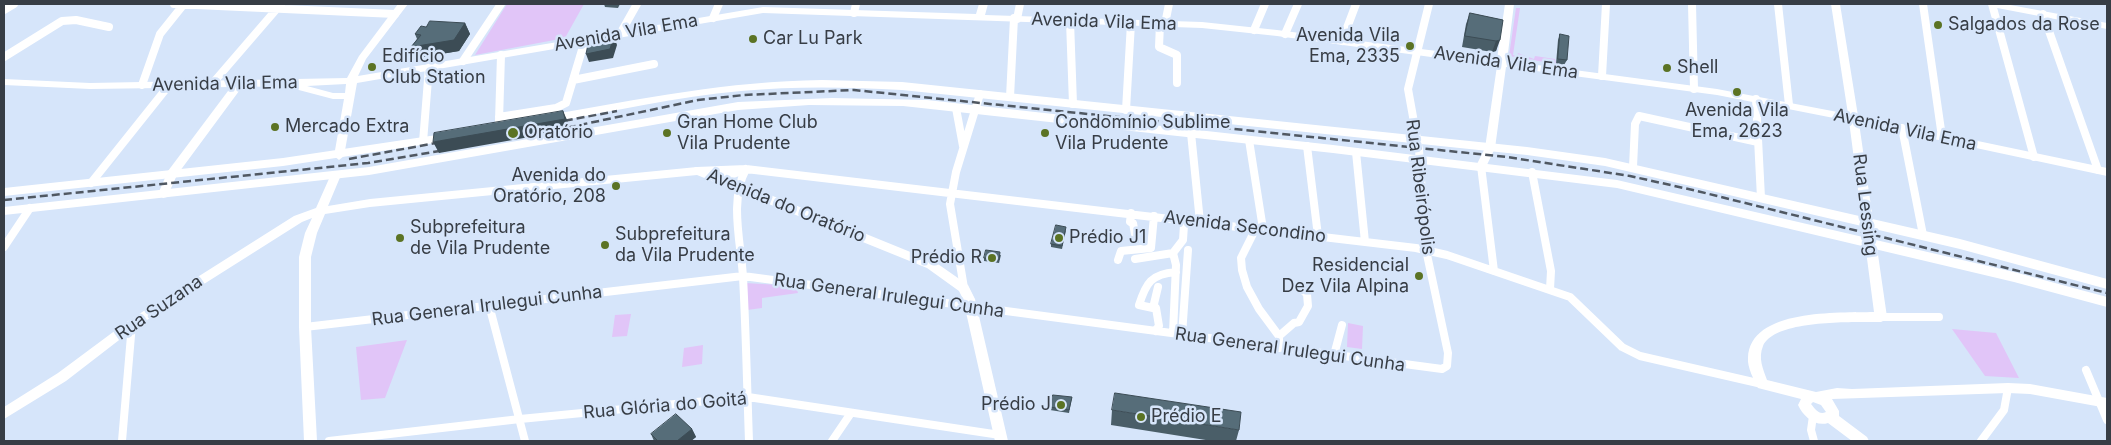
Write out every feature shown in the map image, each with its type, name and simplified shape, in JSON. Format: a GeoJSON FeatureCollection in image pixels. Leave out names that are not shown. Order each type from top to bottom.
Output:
{"type":"FeatureCollection","features":[{"type":"Feature","properties":{"kind":"main road"},"geometry":{"type":"LineString","coordinates":[[233,186],[317,171],[329,166],[339,156],[351,80],[362,58],[403,4]]}},
{"type":"Feature","properties":{"kind":"main road"},"geometry":{"type":"LineString","coordinates":[[980,17],[983,4]]}},
{"type":"Feature","properties":{"kind":"main road"},"geometry":{"type":"LineString","coordinates":[[1481,166],[1490,148],[1510,4]]}},
{"type":"Feature","properties":{"kind":"main road","name":"Rua Lessing"},"geometry":{"type":"LineString","coordinates":[[1836,4],[1855,119],[1867,222],[1881,317]]}},
{"type":"Feature","properties":{"kind":"main road"},"geometry":{"type":"LineString","coordinates":[[1992,4],[2107,26]]}},
{"type":"Feature","properties":{"kind":"main road","name":"Avenida Vila Ema"},"geometry":{"type":"LineString","coordinates":[[4,82],[58,86],[288,84],[351,80],[713,18],[776,10],[855,8],[1016,19],[1162,24],[1254,30],[1342,41],[1756,99],[2102,171]]}},
{"type":"Feature","properties":{"kind":"main road"},"geometry":{"type":"LineString","coordinates":[[163,194],[172,174],[239,84]]}},
{"type":"Feature","properties":{"kind":"main road"},"geometry":{"type":"LineString","coordinates":[[288,84],[325,94],[348,96]]}},
{"type":"Feature","properties":{"kind":"main road"},"geometry":{"type":"LineString","coordinates":[[496,125],[691,94],[758,86],[856,84],[980,94],[1490,148],[1633,168],[1923,235],[2028,261],[2107,284]]}},
{"type":"Feature","properties":{"kind":"main road"},"geometry":{"type":"LineString","coordinates":[[4,211],[336,175],[468,155],[738,106],[783,102],[866,100],[1307,146],[1532,172],[1638,188],[2002,274],[2107,302]]}},
{"type":"Feature","properties":{"kind":"main road"},"geometry":{"type":"LineString","coordinates":[[4,192],[238,169],[339,156],[461,135]]}},
{"type":"Feature","properties":{"kind":"main road"},"geometry":{"type":"LineString","coordinates":[[723,180],[730,174],[746,169]]}},
{"type":"Feature","properties":{"kind":"main road","name":"Avenida do Oratório"},"geometry":{"type":"LineString","coordinates":[[320,211],[370,203],[697,171],[931,265],[964,288]]}},
{"type":"Feature","properties":{"kind":"main road"},"geometry":{"type":"LineString","coordinates":[[311,441],[305,327],[306,257],[320,211],[336,175]]}},
{"type":"Feature","properties":{"kind":"main road"},"geometry":{"type":"LineString","coordinates":[[1776,221],[1789,220],[1797,214],[1797,206]]}},
{"type":"Feature","properties":{"kind":"main road","name":"Rua Suzana"},"geometry":{"type":"LineString","coordinates":[[4,414],[62,377],[132,324],[298,219],[320,211]]}},
{"type":"Feature","properties":{"kind":"main road"},"geometry":{"type":"LineString","coordinates":[[2002,274],[2000,269],[2004,263],[2028,261]]}},
{"type":"Feature","properties":{"kind":"main road"},"geometry":{"type":"LineString","coordinates":[[964,288],[971,307],[1001,438]]}},
{"type":"Feature","properties":{"kind":"main road"},"geometry":{"type":"LineString","coordinates":[[1862,441],[1832,415],[1830,405],[1815,397],[1778,390],[1762,384],[1755,371],[1755,350],[1757,343],[1774,328],[1786,323],[1804,319],[1881,317]]}},
{"type":"Feature","properties":{"kind":"main road"},"geometry":{"type":"LineString","coordinates":[[1809,412],[1806,399],[1837,393],[2008,388],[2103,402]]}},
{"type":"Feature","properties":{"kind":"main road"},"geometry":{"type":"LineString","coordinates":[[1778,390],[1809,412],[1823,419],[1832,415],[1840,403],[1852,394]]}},
{"type":"Feature","properties":{"kind":"street"},"geometry":{"type":"LineString","coordinates":[[4,10],[14,4]]}},
{"type":"Feature","properties":{"kind":"street"},"geometry":{"type":"LineString","coordinates":[[174,4],[278,6],[299,10],[395,14]]}},
{"type":"Feature","properties":{"kind":"street"},"geometry":{"type":"LineString","coordinates":[[142,85],[160,34],[184,4]]}},
{"type":"Feature","properties":{"kind":"street"},"geometry":{"type":"LineString","coordinates":[[299,10],[304,4]]}},
{"type":"Feature","properties":{"kind":"street"},"geometry":{"type":"LineString","coordinates":[[463,61],[501,4]]}},
{"type":"Feature","properties":{"kind":"street"},"geometry":{"type":"LineString","coordinates":[[620,34],[637,4]]}},
{"type":"Feature","properties":{"kind":"street"},"geometry":{"type":"LineString","coordinates":[[713,18],[719,4]]}},
{"type":"Feature","properties":{"kind":"street"},"geometry":{"type":"LineString","coordinates":[[1010,98],[1016,19],[1020,4]]}},
{"type":"Feature","properties":{"kind":"street"},"geometry":{"type":"LineString","coordinates":[[1169,4],[1162,24],[1159,47],[1177,55],[1177,83]]}},
{"type":"Feature","properties":{"kind":"street"},"geometry":{"type":"LineString","coordinates":[[1254,30],[1265,4]]}},
{"type":"Feature","properties":{"kind":"street"},"geometry":{"type":"LineString","coordinates":[[1285,34],[1298,4]]}},
{"type":"Feature","properties":{"kind":"street"},"geometry":{"type":"LineString","coordinates":[[1342,41],[1356,4]]}},
{"type":"Feature","properties":{"kind":"street","name":"Rua Ribeirópolis"},"geometry":{"type":"LineString","coordinates":[[1429,4],[1408,89],[1420,160],[1426,250],[1448,353],[1447,366],[1442,369]]}},
{"type":"Feature","properties":{"kind":"street"},"geometry":{"type":"LineString","coordinates":[[1602,76],[1606,4]]}},
{"type":"Feature","properties":{"kind":"street"},"geometry":{"type":"LineString","coordinates":[[1692,4],[1694,89]]}},
{"type":"Feature","properties":{"kind":"street"},"geometry":{"type":"LineString","coordinates":[[1778,4],[1789,105]]}},
{"type":"Feature","properties":{"kind":"street"},"geometry":{"type":"LineString","coordinates":[[1923,4],[1942,137]]}},
{"type":"Feature","properties":{"kind":"street"},"geometry":{"type":"LineString","coordinates":[[1992,4],[2034,156]]}},
{"type":"Feature","properties":{"kind":"street"},"geometry":{"type":"LineString","coordinates":[[212,84],[278,6]]}},
{"type":"Feature","properties":{"kind":"street"},"geometry":{"type":"LineString","coordinates":[[2043,14],[2102,171]]}},
{"type":"Feature","properties":{"kind":"street"},"geometry":{"type":"LineString","coordinates":[[4,57],[62,21],[76,20],[109,27]]}},
{"type":"Feature","properties":{"kind":"street"},"geometry":{"type":"LineString","coordinates":[[1070,20],[1072,104]]}},
{"type":"Feature","properties":{"kind":"street"},"geometry":{"type":"LineString","coordinates":[[1126,110],[1131,23]]}},
{"type":"Feature","properties":{"kind":"street"},"geometry":{"type":"LineString","coordinates":[[501,54],[496,125],[562,106],[569,99],[585,40]]}},
{"type":"Feature","properties":{"kind":"street"},"geometry":{"type":"LineString","coordinates":[[573,80],[654,64]]}},
{"type":"Feature","properties":{"kind":"street"},"geometry":{"type":"LineString","coordinates":[[423,142],[429,67]]}},
{"type":"Feature","properties":{"kind":"street"},"geometry":{"type":"LineString","coordinates":[[91,182],[170,84]]}},
{"type":"Feature","properties":{"kind":"street"},"geometry":{"type":"LineString","coordinates":[[964,288],[950,208],[963,148],[980,94]]}},
{"type":"Feature","properties":{"kind":"street"},"geometry":{"type":"LineString","coordinates":[[1756,99],[1761,198]]}},
{"type":"Feature","properties":{"kind":"street"},"geometry":{"type":"LineString","coordinates":[[956,108],[963,148]]}},
{"type":"Feature","properties":{"kind":"street"},"geometry":{"type":"LineString","coordinates":[[1633,168],[1635,124],[1639,116],[1758,142]]}},
{"type":"Feature","properties":{"kind":"street"},"geometry":{"type":"LineString","coordinates":[[1902,128],[1923,235]]}},
{"type":"Feature","properties":{"kind":"street"},"geometry":{"type":"LineString","coordinates":[[1173,334],[1176,272],[1173,254],[1183,240],[1184,225],[1197,221],[1191,133]]}},
{"type":"Feature","properties":{"kind":"street"},"geometry":{"type":"LineString","coordinates":[[1249,140],[1259,228],[1241,258],[1242,270],[1247,287],[1261,313],[1279,336],[1279,348]]}},
{"type":"Feature","properties":{"kind":"street"},"geometry":{"type":"LineString","coordinates":[[1307,146],[1318,236]]}},
{"type":"Feature","properties":{"kind":"street"},"geometry":{"type":"LineString","coordinates":[[1356,152],[1365,242]]}},
{"type":"Feature","properties":{"kind":"street"},"geometry":{"type":"LineString","coordinates":[[1481,166],[1494,271]]}},
{"type":"Feature","properties":{"kind":"street"},"geometry":{"type":"LineString","coordinates":[[746,169],[738,187],[749,441]]}},
{"type":"Feature","properties":{"kind":"street","name":"Avenida Secondino"},"geometry":{"type":"LineString","coordinates":[[697,171],[746,169],[1259,228],[1426,250],[1550,289],[1575,301],[1630,352],[1662,362],[1762,384]]}},
{"type":"Feature","properties":{"kind":"street"},"geometry":{"type":"LineString","coordinates":[[1532,172],[1551,271],[1550,289]]}},
{"type":"Feature","properties":{"kind":"street"},"geometry":{"type":"LineString","coordinates":[[4,247],[30,208]]}},
{"type":"Feature","properties":{"kind":"street"},"geometry":{"type":"LineString","coordinates":[[1130,213],[1130,222],[1133,223],[1136,240]]}},
{"type":"Feature","properties":{"kind":"street"},"geometry":{"type":"LineString","coordinates":[[1118,260],[1121,251],[1151,248],[1154,216]]}},
{"type":"Feature","properties":{"kind":"street"},"geometry":{"type":"LineString","coordinates":[[1182,335],[1188,250]]}},
{"type":"Feature","properties":{"kind":"street"},"geometry":{"type":"LineString","coordinates":[[1135,259],[1173,254]]}},
{"type":"Feature","properties":{"kind":"street"},"geometry":{"type":"LineString","coordinates":[[1156,331],[1159,326],[1156,308],[1139,305],[1146,284],[1163,273],[1176,272]]}},
{"type":"Feature","properties":{"kind":"street","name":"Rua General Irulegui Cunha"},"geometry":{"type":"LineString","coordinates":[[305,327],[743,276],[1442,369]]}},
{"type":"Feature","properties":{"kind":"street"},"geometry":{"type":"LineString","coordinates":[[1152,308],[1158,287]]}},
{"type":"Feature","properties":{"kind":"street"},"geometry":{"type":"LineString","coordinates":[[1279,336],[1290,326],[1293,326],[1294,323],[1299,322],[1308,306],[1308,294],[1302,290]]}},
{"type":"Feature","properties":{"kind":"street"},"geometry":{"type":"LineString","coordinates":[[489,305],[525,441]]}},
{"type":"Feature","properties":{"kind":"street"},"geometry":{"type":"LineString","coordinates":[[1881,317],[1940,317]]}},
{"type":"Feature","properties":{"kind":"street"},"geometry":{"type":"LineString","coordinates":[[122,441],[132,324]]}},
{"type":"Feature","properties":{"kind":"street"},"geometry":{"type":"LineString","coordinates":[[1334,355],[1342,325]]}},
{"type":"Feature","properties":{"kind":"street"},"geometry":{"type":"LineString","coordinates":[[2086,370],[2103,402],[2107,420]]}},
{"type":"Feature","properties":{"kind":"street"},"geometry":{"type":"LineString","coordinates":[[1981,441],[2005,412],[2008,401],[2008,388]]}},
{"type":"Feature","properties":{"kind":"street","name":"Rua Glória do Goitá"},"geometry":{"type":"LineString","coordinates":[[329,441],[520,419],[748,397],[1001,438]]}},
{"type":"Feature","properties":{"kind":"street"},"geometry":{"type":"LineString","coordinates":[[1809,412],[1814,441]]}},
{"type":"Feature","properties":{"kind":"street"},"geometry":{"type":"LineString","coordinates":[[832,441],[851,413]]}},
{"type":"Feature","properties":{"kind":"shaded area"},"geometry":{"type":"Polygon","coordinates":[[[507,4],[584,4],[565,38],[475,55],[507,4]]]}},
{"type":"Feature","properties":{"kind":"shaded area"},"geometry":{"type":"Polygon","coordinates":[[[1516,8],[1520,8],[1513,55],[1517,56],[1518,53],[1534,59],[1535,56],[1555,59],[1556,64],[1509,56],[1516,8]]]}},
{"type":"Feature","properties":{"kind":"shaded area"},"geometry":{"type":"Polygon","coordinates":[[[745,283],[796,286],[798,293],[762,298],[762,308],[747,310],[745,283]]]}},
{"type":"Feature","properties":{"kind":"shaded area"},"geometry":{"type":"Polygon","coordinates":[[[631,314],[627,336],[612,337],[615,315],[631,314]]]}},
{"type":"Feature","properties":{"kind":"shaded area"},"geometry":{"type":"Polygon","coordinates":[[[1348,323],[1363,326],[1362,349],[1347,347],[1348,323]]]}},
{"type":"Feature","properties":{"kind":"shaded area"},"geometry":{"type":"Polygon","coordinates":[[[1952,329],[1996,333],[2019,378],[1985,376],[1952,329]]]}},
{"type":"Feature","properties":{"kind":"shaded area"},"geometry":{"type":"Polygon","coordinates":[[[407,340],[385,398],[361,400],[356,347],[407,340]]]}},
{"type":"Feature","properties":{"kind":"shaded area"},"geometry":{"type":"Polygon","coordinates":[[[703,345],[702,364],[682,367],[684,348],[703,345]]]}},
{"type":"Feature","properties":{"kind":"building"},"geometry":{"type":"Polygon","coordinates":[[[1470,13],[1503,20],[1500,40],[1465,36],[1470,13]]]}},
{"type":"Feature","properties":{"kind":"building"},"geometry":{"type":"Polygon","coordinates":[[[430,21],[465,23],[454,40],[411,47],[421,35],[415,34],[421,26],[426,27],[430,21]]]}},
{"type":"Feature","properties":{"kind":"building"},"geometry":{"type":"Polygon","coordinates":[[[1560,34],[1569,36],[1567,60],[1558,59],[1560,34]]]}},
{"type":"Feature","properties":{"kind":"building"},"geometry":{"type":"Polygon","coordinates":[[[614,36],[610,49],[586,54],[589,40],[614,36]]]}},
{"type":"Feature","properties":{"kind":"building"},"geometry":{"type":"Polygon","coordinates":[[[563,111],[565,119],[433,142],[434,133],[563,111]]]}},
{"type":"Feature","properties":{"kind":"building","name":"Prédio J1"},"geometry":{"type":"Polygon","coordinates":[[[1056,225],[1066,227],[1062,246],[1051,244],[1056,225]]]}},
{"type":"Feature","properties":{"kind":"building"},"geometry":{"type":"Polygon","coordinates":[[[986,250],[1000,252],[999,260],[984,258],[986,250]]]}},
{"type":"Feature","properties":{"kind":"building"},"geometry":{"type":"Polygon","coordinates":[[[1115,393],[1241,412],[1239,430],[1112,410],[1115,393]]]}},
{"type":"Feature","properties":{"kind":"building","name":"Prédio J"},"geometry":{"type":"Polygon","coordinates":[[[1053,395],[1072,397],[1069,410],[1050,407],[1053,395]]]}},
{"type":"Feature","properties":{"kind":"building"},"geometry":{"type":"Polygon","coordinates":[[[676,414],[692,429],[677,441],[658,441],[651,434],[676,414]]]}},
{"type":"Feature","properties":{"kind":"railway"},"geometry":{"type":"LineString","coordinates":[[556,130],[698,100],[744,95],[854,90],[1507,157],[1630,176],[1697,191],[2107,293]]}},
{"type":"Feature","properties":{"kind":"railway"},"geometry":{"type":"LineString","coordinates":[[553,123],[617,111]]}},
{"type":"Feature","properties":{"kind":"railway"},"geometry":{"type":"LineString","coordinates":[[349,159],[447,141]]}},
{"type":"Feature","properties":{"kind":"railway"},"geometry":{"type":"LineString","coordinates":[[4,200],[368,163],[451,149]]}},
{"type":"Feature","properties":{"kind":"place","name":"Salgados da Rose"},"geometry":{"type":"Point","coordinates":[1938,25]}},
{"type":"Feature","properties":{"kind":"place","name":"Car Lu Park"},"geometry":{"type":"Point","coordinates":[753,39]}},
{"type":"Feature","properties":{"kind":"place","name":"Avenida Vila Ema, 2335"},"geometry":{"type":"Point","coordinates":[1410,46]}},
{"type":"Feature","properties":{"kind":"place","name":"Edifício Club Station"},"geometry":{"type":"Point","coordinates":[372,67]}},
{"type":"Feature","properties":{"kind":"place","name":"Shell"},"geometry":{"type":"Point","coordinates":[1667,68]}},
{"type":"Feature","properties":{"kind":"place","name":"Avenida Vila Ema, 2623"},"geometry":{"type":"Point","coordinates":[1737,92]}},
{"type":"Feature","properties":{"kind":"place","name":"Mercado Extra"},"geometry":{"type":"Point","coordinates":[275,127]}},
{"type":"Feature","properties":{"kind":"place","name":"Oratório"},"geometry":{"type":"Point","coordinates":[513,133]}},
{"type":"Feature","properties":{"kind":"place","name":"Gran Home Club Vila Prudente"},"geometry":{"type":"Point","coordinates":[667,133]}},
{"type":"Feature","properties":{"kind":"place","name":"Condomínio Sublime Vila Prudente"},"geometry":{"type":"Point","coordinates":[1045,133]}},
{"type":"Feature","properties":{"kind":"place","name":"Avenida do Oratório, 208"},"geometry":{"type":"Point","coordinates":[616,186]}},
{"type":"Feature","properties":{"kind":"place","name":"Subprefeitura de Vila Prudente"},"geometry":{"type":"Point","coordinates":[400,238]}},
{"type":"Feature","properties":{"kind":"place","name":"Prédio J1"},"geometry":{"type":"Point","coordinates":[1059,238]}},
{"type":"Feature","properties":{"kind":"place","name":"Subprefeitura da Vila Prudente"},"geometry":{"type":"Point","coordinates":[605,245]}},
{"type":"Feature","properties":{"kind":"place","name":"Prédio R"},"geometry":{"type":"Point","coordinates":[992,258]}},
{"type":"Feature","properties":{"kind":"place","name":"Residencial Dez Vila Alpina"},"geometry":{"type":"Point","coordinates":[1419,276]}},
{"type":"Feature","properties":{"kind":"place","name":"Prédio J"},"geometry":{"type":"Point","coordinates":[1061,405]}},
{"type":"Feature","properties":{"kind":"place","name":"Prédio E"},"geometry":{"type":"Point","coordinates":[1141,417]}}]}
